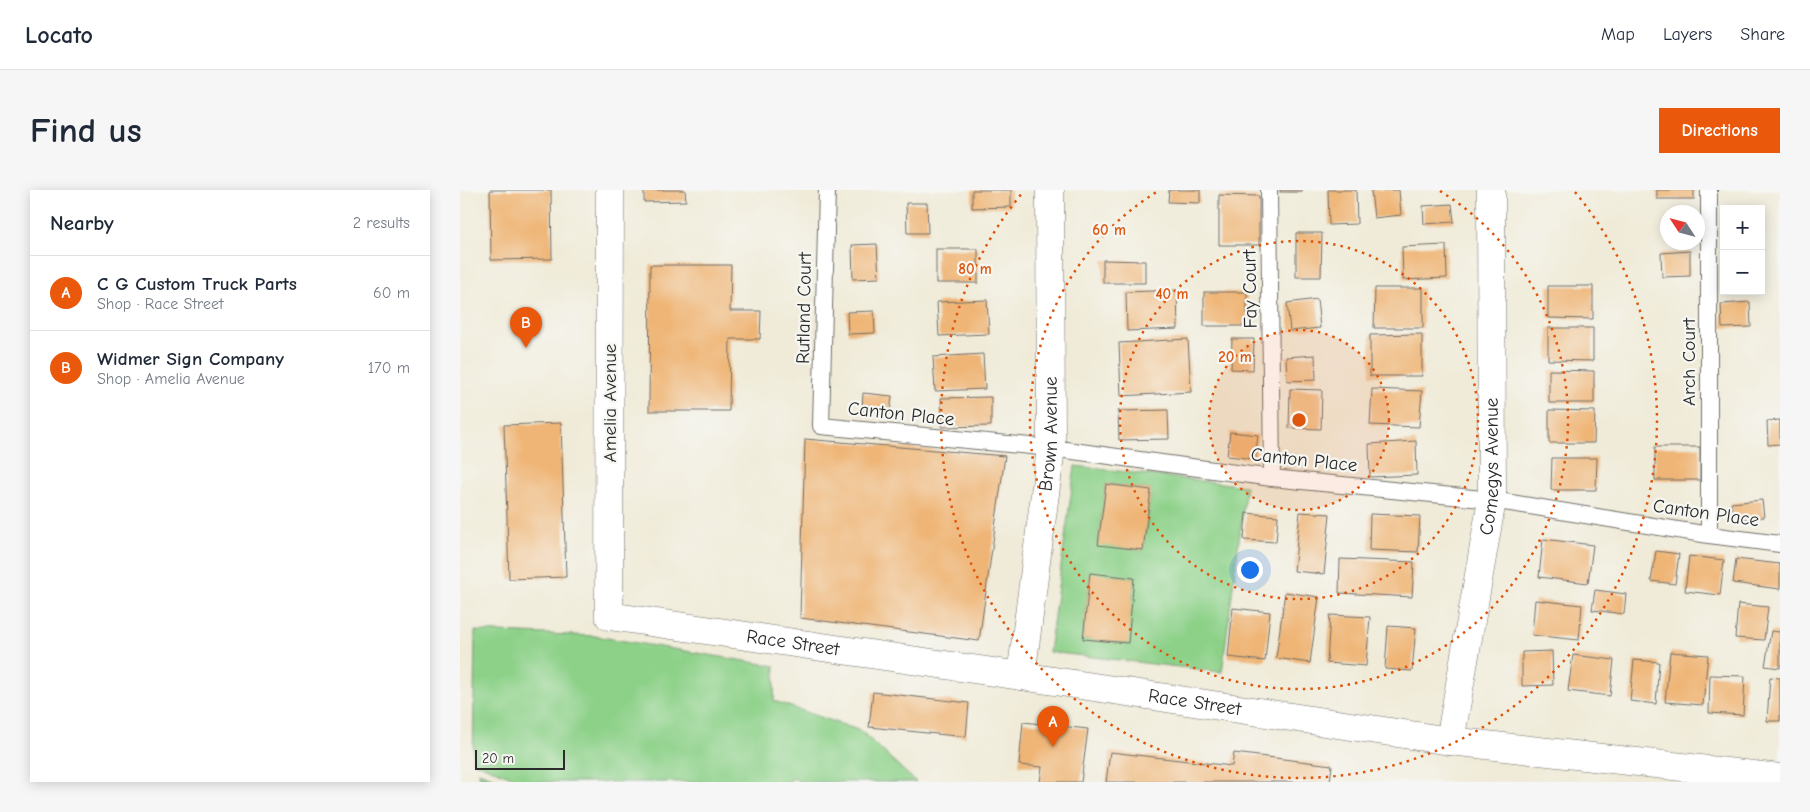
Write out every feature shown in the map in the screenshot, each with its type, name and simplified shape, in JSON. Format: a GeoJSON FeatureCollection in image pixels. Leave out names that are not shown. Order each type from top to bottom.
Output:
{"type":"FeatureCollection","features":[{"type":"Feature","properties":{"kind":"street","name":"Amelia Avenue"},"geometry":{"type":"LineString","coordinates":[[609,616],[610,190]]}},
{"type":"Feature","properties":{"kind":"street","name":"Brown Avenue"},"geometry":{"type":"LineString","coordinates":[[1021,676],[1051,448],[1050,190]]}},
{"type":"Feature","properties":{"kind":"street","name":"Comegys Avenue"},"geometry":{"type":"LineString","coordinates":[[1450,741],[1492,500],[1491,190]]}},
{"type":"Feature","properties":{"kind":"street","name":"Race Street"},"geometry":{"type":"LineString","coordinates":[[609,616],[1450,741],[1780,778]]}},
{"type":"Feature","properties":{"kind":"lane","name":"Rutland Court"},"geometry":{"type":"LineString","coordinates":[[822,426],[827,190]]}},
{"type":"Feature","properties":{"kind":"lane","name":"Fay Court"},"geometry":{"type":"LineString","coordinates":[[1269,190],[1272,478]]}},
{"type":"Feature","properties":{"kind":"lane","name":"Arch Court"},"geometry":{"type":"LineString","coordinates":[[1709,190],[1709,535]]}},
{"type":"Feature","properties":{"kind":"lane","name":"Canton Place"},"geometry":{"type":"LineString","coordinates":[[822,426],[1051,448],[1272,478],[1492,500],[1709,535],[1780,544]]}},
{"type":"Feature","properties":{"kind":"green space"},"geometry":{"type":"Polygon","coordinates":[[[1075,466],[1246,486],[1222,672],[1049,652],[1075,466]],[[1106,484],[1098,544],[1143,550],[1151,490],[1106,484]],[[1090,574],[1083,639],[1127,643],[1134,578],[1090,574]]]}},
{"type":"Feature","properties":{"kind":"green space"},"geometry":{"type":"Polygon","coordinates":[[[475,631],[595,636],[775,666],[774,701],[861,731],[916,782],[801,782],[792,778],[790,782],[525,782],[473,762],[475,631]]]}},
{"type":"Feature","properties":{"kind":"green space"},"geometry":{"type":"Polygon","coordinates":[[[479,772],[506,782],[479,782],[479,772]]]}},
{"type":"Feature","properties":{"kind":"building"},"geometry":{"type":"Polygon","coordinates":[[[490,190],[551,190],[552,259],[491,260],[490,190]]]}},
{"type":"Feature","properties":{"kind":"building"},"geometry":{"type":"Polygon","coordinates":[[[644,190],[685,190],[686,201],[644,202],[644,190]]]}},
{"type":"Feature","properties":{"kind":"building"},"geometry":{"type":"Polygon","coordinates":[[[972,190],[1011,190],[1011,207],[972,208],[972,190]]]}},
{"type":"Feature","properties":{"kind":"building"},"geometry":{"type":"Polygon","coordinates":[[[1169,190],[1200,190],[1200,203],[1168,202],[1169,190]]]}},
{"type":"Feature","properties":{"kind":"building"},"geometry":{"type":"Polygon","coordinates":[[[1280,190],[1302,190],[1302,192],[1280,192],[1280,190]]]}},
{"type":"Feature","properties":{"kind":"building"},"geometry":{"type":"Polygon","coordinates":[[[1328,190],[1356,190],[1357,224],[1329,225],[1328,190]]]}},
{"type":"Feature","properties":{"kind":"building"},"geometry":{"type":"Polygon","coordinates":[[[1371,190],[1399,190],[1401,215],[1374,218],[1371,190]]]}},
{"type":"Feature","properties":{"kind":"building"},"geometry":{"type":"Polygon","coordinates":[[[1657,190],[1694,190],[1694,199],[1657,199],[1657,190]]]}},
{"type":"Feature","properties":{"kind":"building"},"geometry":{"type":"Polygon","coordinates":[[[1219,195],[1259,196],[1259,245],[1219,245],[1219,195]]]}},
{"type":"Feature","properties":{"kind":"building"},"geometry":{"type":"Polygon","coordinates":[[[906,203],[927,203],[928,233],[907,233],[906,203]]]}},
{"type":"Feature","properties":{"kind":"building"},"geometry":{"type":"Polygon","coordinates":[[[1452,204],[1454,222],[1424,224],[1423,206],[1452,204]]]}},
{"type":"Feature","properties":{"kind":"building"},"geometry":{"type":"Polygon","coordinates":[[[1296,233],[1322,233],[1321,277],[1296,277],[1296,233]]]}},
{"type":"Feature","properties":{"kind":"building"},"geometry":{"type":"Polygon","coordinates":[[[877,244],[879,278],[853,279],[852,245],[877,244]]]}},
{"type":"Feature","properties":{"kind":"building"},"geometry":{"type":"Polygon","coordinates":[[[1446,245],[1447,278],[1403,280],[1402,247],[1446,245]]]}},
{"type":"Feature","properties":{"kind":"building"},"geometry":{"type":"Polygon","coordinates":[[[936,249],[978,249],[978,283],[936,283],[936,249]]]}},
{"type":"Feature","properties":{"kind":"building"},"geometry":{"type":"Polygon","coordinates":[[[1690,251],[1690,276],[1662,277],[1661,253],[1690,251]]]}},
{"type":"Feature","properties":{"kind":"building"},"geometry":{"type":"Polygon","coordinates":[[[1103,260],[1145,261],[1145,283],[1103,283],[1103,260]]]}},
{"type":"Feature","properties":{"kind":"building"},"geometry":{"type":"Polygon","coordinates":[[[650,265],[731,265],[730,311],[761,311],[760,339],[730,339],[729,411],[649,411],[650,265]]]}},
{"type":"Feature","properties":{"kind":"building"},"geometry":{"type":"Polygon","coordinates":[[[1548,286],[1593,286],[1593,319],[1548,318],[1548,286]]]}},
{"type":"Feature","properties":{"kind":"building"},"geometry":{"type":"Polygon","coordinates":[[[1375,288],[1423,288],[1423,328],[1374,328],[1375,288]]]}},
{"type":"Feature","properties":{"kind":"building"},"geometry":{"type":"Polygon","coordinates":[[[1177,290],[1178,329],[1127,331],[1126,292],[1177,290]]]}},
{"type":"Feature","properties":{"kind":"building"},"geometry":{"type":"Polygon","coordinates":[[[1204,292],[1247,292],[1247,326],[1204,326],[1204,292]]]}},
{"type":"Feature","properties":{"kind":"building"},"geometry":{"type":"Polygon","coordinates":[[[1317,299],[1320,328],[1290,331],[1287,303],[1317,299]]]}},
{"type":"Feature","properties":{"kind":"building"},"geometry":{"type":"Polygon","coordinates":[[[987,300],[989,334],[939,336],[937,302],[987,300]]]}},
{"type":"Feature","properties":{"kind":"building"},"geometry":{"type":"Polygon","coordinates":[[[1750,302],[1751,327],[1722,328],[1721,304],[1750,302]]]}},
{"type":"Feature","properties":{"kind":"building"},"geometry":{"type":"Polygon","coordinates":[[[874,311],[875,333],[848,334],[847,312],[874,311]]]}},
{"type":"Feature","properties":{"kind":"building"},"geometry":{"type":"Polygon","coordinates":[[[1548,328],[1593,328],[1593,361],[1548,360],[1548,328]]]}},
{"type":"Feature","properties":{"kind":"building"},"geometry":{"type":"Polygon","coordinates":[[[1422,334],[1422,376],[1370,376],[1370,335],[1422,334]]]}},
{"type":"Feature","properties":{"kind":"building"},"geometry":{"type":"Polygon","coordinates":[[[1188,339],[1191,392],[1121,396],[1119,343],[1188,339]]]}},
{"type":"Feature","properties":{"kind":"building"},"geometry":{"type":"Polygon","coordinates":[[[1232,339],[1254,339],[1253,370],[1231,369],[1232,339]]]}},
{"type":"Feature","properties":{"kind":"building"},"geometry":{"type":"Polygon","coordinates":[[[983,354],[985,389],[935,391],[933,357],[983,354]]]}},
{"type":"Feature","properties":{"kind":"building"},"geometry":{"type":"Polygon","coordinates":[[[1315,355],[1316,380],[1287,381],[1286,357],[1315,355]]]}},
{"type":"Feature","properties":{"kind":"building"},"geometry":{"type":"Polygon","coordinates":[[[1549,370],[1594,371],[1594,403],[1549,403],[1549,370]]]}},
{"type":"Feature","properties":{"kind":"building"},"geometry":{"type":"Polygon","coordinates":[[[1290,389],[1322,390],[1321,429],[1289,428],[1290,389]]]}},
{"type":"Feature","properties":{"kind":"building"},"geometry":{"type":"Polygon","coordinates":[[[1372,389],[1422,391],[1419,427],[1370,425],[1372,389]]]}},
{"type":"Feature","properties":{"kind":"building"},"geometry":{"type":"Polygon","coordinates":[[[863,393],[892,396],[890,413],[862,410],[863,393]]]}},
{"type":"Feature","properties":{"kind":"building"},"geometry":{"type":"Polygon","coordinates":[[[991,397],[991,426],[942,427],[941,398],[991,397]]]}},
{"type":"Feature","properties":{"kind":"building"},"geometry":{"type":"Polygon","coordinates":[[[1168,410],[1169,439],[1119,440],[1118,411],[1168,410]]]}},
{"type":"Feature","properties":{"kind":"building"},"geometry":{"type":"Polygon","coordinates":[[[1549,410],[1595,411],[1594,443],[1549,443],[1549,410]]]}},
{"type":"Feature","properties":{"kind":"building"},"geometry":{"type":"Polygon","coordinates":[[[1780,420],[1780,444],[1768,445],[1767,421],[1780,420]]]}},
{"type":"Feature","properties":{"kind":"building"},"geometry":{"type":"Polygon","coordinates":[[[561,423],[566,577],[509,579],[504,425],[561,423]]]}},
{"type":"Feature","properties":{"kind":"building"},"geometry":{"type":"Polygon","coordinates":[[[1230,432],[1258,435],[1255,459],[1227,456],[1230,432]]]}},
{"type":"Feature","properties":{"kind":"building"},"geometry":{"type":"Polygon","coordinates":[[[805,439],[1005,456],[979,641],[800,618],[805,439]]]}},
{"type":"Feature","properties":{"kind":"building"},"geometry":{"type":"Polygon","coordinates":[[[1416,441],[1417,475],[1370,477],[1369,444],[1416,441]]]}},
{"type":"Feature","properties":{"kind":"building"},"geometry":{"type":"Polygon","coordinates":[[[1655,447],[1700,447],[1700,480],[1655,480],[1655,447]]]}},
{"type":"Feature","properties":{"kind":"building"},"geometry":{"type":"Polygon","coordinates":[[[1552,458],[1597,458],[1596,490],[1551,490],[1552,458]]]}},
{"type":"Feature","properties":{"kind":"building"},"geometry":{"type":"Polygon","coordinates":[[[1106,484],[1151,490],[1143,550],[1098,545],[1106,484]]]}},
{"type":"Feature","properties":{"kind":"building"},"geometry":{"type":"Polygon","coordinates":[[[1762,500],[1764,517],[1733,520],[1731,503],[1762,500]]]}},
{"type":"Feature","properties":{"kind":"building"},"geometry":{"type":"Polygon","coordinates":[[[1300,512],[1330,514],[1324,574],[1294,571],[1300,512]]]}},
{"type":"Feature","properties":{"kind":"building"},"geometry":{"type":"Polygon","coordinates":[[[1246,513],[1278,516],[1276,542],[1244,540],[1246,513]]]}},
{"type":"Feature","properties":{"kind":"building"},"geometry":{"type":"Polygon","coordinates":[[[1370,514],[1420,516],[1418,552],[1369,550],[1370,514]]]}},
{"type":"Feature","properties":{"kind":"building"},"geometry":{"type":"Polygon","coordinates":[[[1543,539],[1593,545],[1588,583],[1539,577],[1543,539]]]}},
{"type":"Feature","properties":{"kind":"building"},"geometry":{"type":"Polygon","coordinates":[[[1656,551],[1679,554],[1675,584],[1651,581],[1656,551]]]}},
{"type":"Feature","properties":{"kind":"building"},"geometry":{"type":"Polygon","coordinates":[[[1689,556],[1724,560],[1720,595],[1685,591],[1689,556]]]}},
{"type":"Feature","properties":{"kind":"building"},"geometry":{"type":"Polygon","coordinates":[[[1340,559],[1414,562],[1412,597],[1339,593],[1340,559]]]}},
{"type":"Feature","properties":{"kind":"building"},"geometry":{"type":"Polygon","coordinates":[[[1736,559],[1780,564],[1780,589],[1733,583],[1736,559]]]}},
{"type":"Feature","properties":{"kind":"building"},"geometry":{"type":"Polygon","coordinates":[[[1090,573],[1134,578],[1128,643],[1083,639],[1090,573]]]}},
{"type":"Feature","properties":{"kind":"building"},"geometry":{"type":"Polygon","coordinates":[[[1595,590],[1626,594],[1624,614],[1592,610],[1595,590]]]}},
{"type":"Feature","properties":{"kind":"building"},"geometry":{"type":"Polygon","coordinates":[[[1285,592],[1319,597],[1310,663],[1276,658],[1285,592]]]}},
{"type":"Feature","properties":{"kind":"building"},"geometry":{"type":"Polygon","coordinates":[[[1535,600],[1582,605],[1579,640],[1532,635],[1535,600]]]}},
{"type":"Feature","properties":{"kind":"building"},"geometry":{"type":"Polygon","coordinates":[[[1738,604],[1768,607],[1764,640],[1735,638],[1738,604]]]}},
{"type":"Feature","properties":{"kind":"building"},"geometry":{"type":"Polygon","coordinates":[[[1233,608],[1270,612],[1265,661],[1228,657],[1233,608]]]}},
{"type":"Feature","properties":{"kind":"building"},"geometry":{"type":"Polygon","coordinates":[[[1330,615],[1370,617],[1366,666],[1327,663],[1330,615]]]}},
{"type":"Feature","properties":{"kind":"building"},"geometry":{"type":"Polygon","coordinates":[[[1388,626],[1416,628],[1412,671],[1385,669],[1388,626]]]}},
{"type":"Feature","properties":{"kind":"building"},"geometry":{"type":"Polygon","coordinates":[[[1771,631],[1780,632],[1780,668],[1765,666],[1771,631]]]}},
{"type":"Feature","properties":{"kind":"building"},"geometry":{"type":"Polygon","coordinates":[[[1552,651],[1553,685],[1522,686],[1522,652],[1552,651]]]}},
{"type":"Feature","properties":{"kind":"building"},"geometry":{"type":"Polygon","coordinates":[[[1670,652],[1708,655],[1703,705],[1665,702],[1670,652]]]}},
{"type":"Feature","properties":{"kind":"building"},"geometry":{"type":"Polygon","coordinates":[[[1573,655],[1614,660],[1610,696],[1568,691],[1573,655]]]}},
{"type":"Feature","properties":{"kind":"building"},"geometry":{"type":"Polygon","coordinates":[[[1634,660],[1659,662],[1656,704],[1630,701],[1634,660]]]}},
{"type":"Feature","properties":{"kind":"building"},"geometry":{"type":"Polygon","coordinates":[[[1710,675],[1745,676],[1743,715],[1709,713],[1710,675]]]}},
{"type":"Feature","properties":{"kind":"building"},"geometry":{"type":"Polygon","coordinates":[[[1770,677],[1780,678],[1780,721],[1767,721],[1770,677]]]}},
{"type":"Feature","properties":{"kind":"building"},"geometry":{"type":"Polygon","coordinates":[[[873,692],[969,703],[966,737],[869,727],[873,692]]]}},
{"type":"Feature","properties":{"kind":"building"},"geometry":{"type":"Polygon","coordinates":[[[1023,722],[1088,729],[1081,782],[1040,782],[1042,767],[1019,765],[1023,722]]]}},
{"type":"Feature","properties":{"kind":"building"},"geometry":{"type":"Polygon","coordinates":[[[1110,752],[1232,766],[1234,753],[1332,765],[1330,782],[1106,782],[1110,752]]]}},
{"type":"Feature","properties":{"kind":"place","name":"Widmer Sign Company"},"geometry":{"type":"Point","coordinates":[526,348]}},
{"type":"Feature","properties":{"kind":"place","name":"C G Custom Truck Parts"},"geometry":{"type":"Point","coordinates":[1053,747]}}]}
